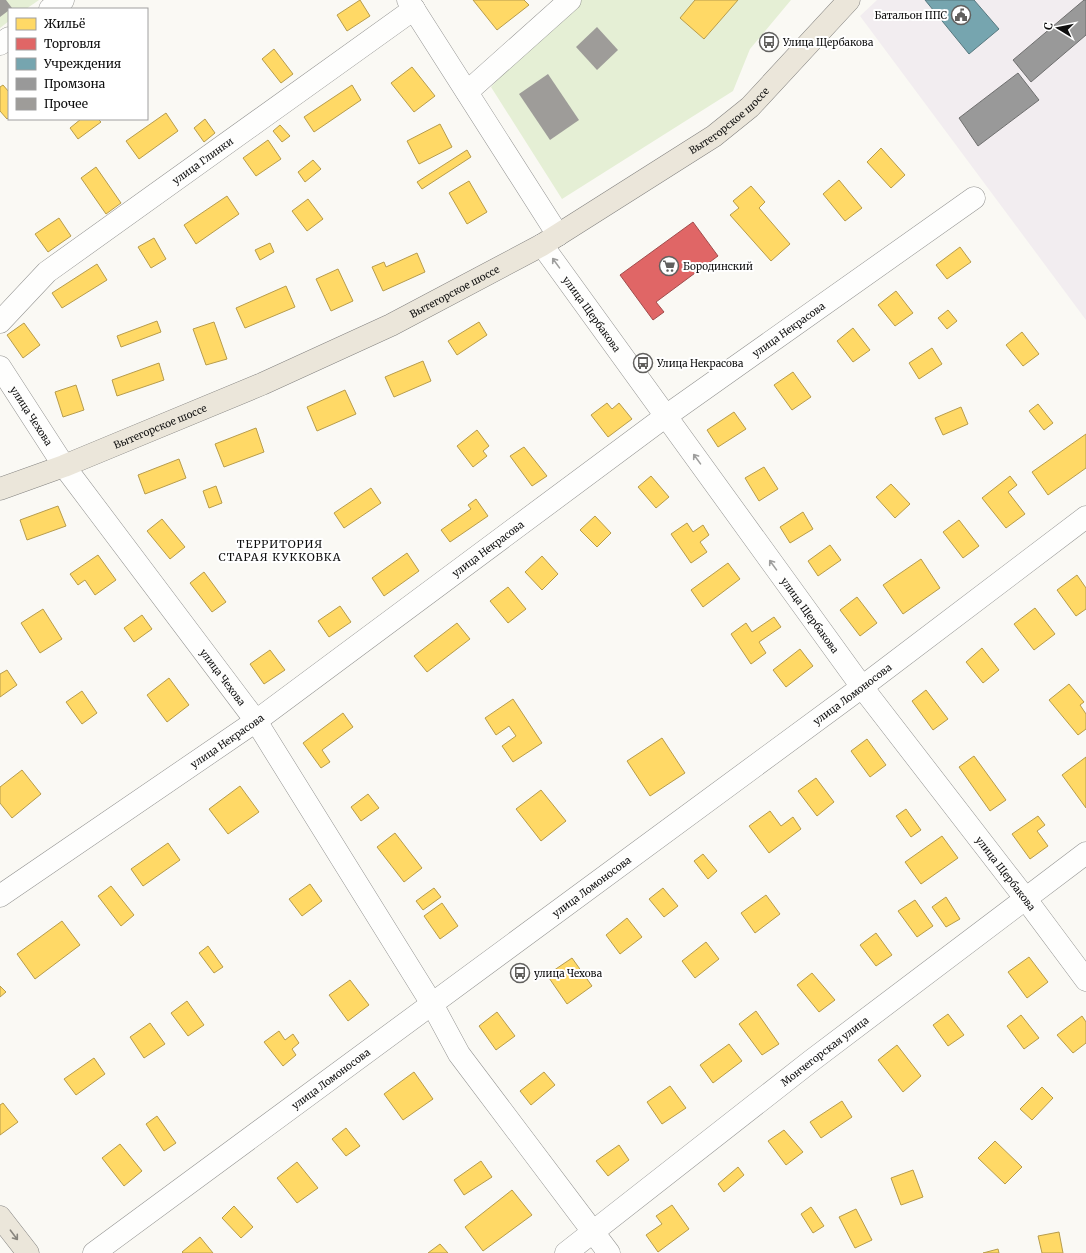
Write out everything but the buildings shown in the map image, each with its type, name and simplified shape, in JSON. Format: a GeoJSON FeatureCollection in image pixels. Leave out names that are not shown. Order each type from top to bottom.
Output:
{"type":"FeatureCollection","features":[{"type":"Feature","properties":{"kind":"main road","name":"Вытегорское шоссе"},"geometry":{"type":"LineString","coordinates":[[0,488],[64,466],[298,368],[391,325],[550,240],[714,136],[744,112],[792,64],[849,0]]}},
{"type":"Feature","properties":{"kind":"main road"},"geometry":{"type":"LineString","coordinates":[[0,1217],[28,1253]]}},
{"type":"Feature","properties":{"kind":"street"},"geometry":{"type":"LineString","coordinates":[[467,92],[570,0]]}},
{"type":"Feature","properties":{"kind":"street","name":"улица Щербакова"},"geometry":{"type":"LineString","coordinates":[[411,4],[467,92],[550,240],[666,416],[862,687],[1025,898],[1086,980]]}},
{"type":"Feature","properties":{"kind":"street","name":"улица Глинки"},"geometry":{"type":"LineString","coordinates":[[0,322],[47,272],[411,4]]}},
{"type":"Feature","properties":{"kind":"street","name":"улица Некрасова"},"geometry":{"type":"LineString","coordinates":[[0,896],[256,721],[666,416],[974,198]]}},
{"type":"Feature","properties":{"kind":"street","name":"улица Чехова"},"geometry":{"type":"LineString","coordinates":[[0,367],[64,466],[256,721],[432,1004],[459,1054],[609,1253]]}},
{"type":"Feature","properties":{"kind":"street","name":"улица Ломоносова"},"geometry":{"type":"LineString","coordinates":[[94,1253],[862,687],[1086,517]]}},
{"type":"Feature","properties":{"kind":"street","name":"Мончегорская улица"},"geometry":{"type":"LineString","coordinates":[[566,1253],[810,1061],[1086,853]]}},
{"type":"Feature","properties":{"kind":"shaded area"},"geometry":{"type":"Polygon","coordinates":[[[877,0],[1086,0],[1086,320],[860,16],[877,0]]]}},
{"type":"Feature","properties":{"kind":"green space"},"geometry":{"type":"Polygon","coordinates":[[[0,0],[39,0],[27,8],[8,8],[8,22],[0,28],[0,0]]]}},
{"type":"Feature","properties":{"kind":"green space"},"geometry":{"type":"Polygon","coordinates":[[[569,0],[791,0],[750,49],[733,91],[562,199],[491,87],[569,0]]]}},
{"type":"Feature","properties":{"kind":"place","name":"Батальон ППС"},"geometry":{"type":"Point","coordinates":[961,15]}},
{"type":"Feature","properties":{"kind":"place","name":"Улица Щербакова"},"geometry":{"type":"Point","coordinates":[769,42]}},
{"type":"Feature","properties":{"kind":"place","name":"Бородинский"},"geometry":{"type":"Point","coordinates":[669,266]}},
{"type":"Feature","properties":{"kind":"place","name":"Улица Некрасова"},"geometry":{"type":"Point","coordinates":[643,363]}},
{"type":"Feature","properties":{"kind":"place","name":"улица Чехова"},"geometry":{"type":"Point","coordinates":[520,973]}},
{"type":"Feature","properties":{"kind":"district","name":"ТЕРРИТОРИЯ СТАРАЯ КУККОВКА"},"geometry":{"type":"Point","coordinates":[280,550]}}]}
